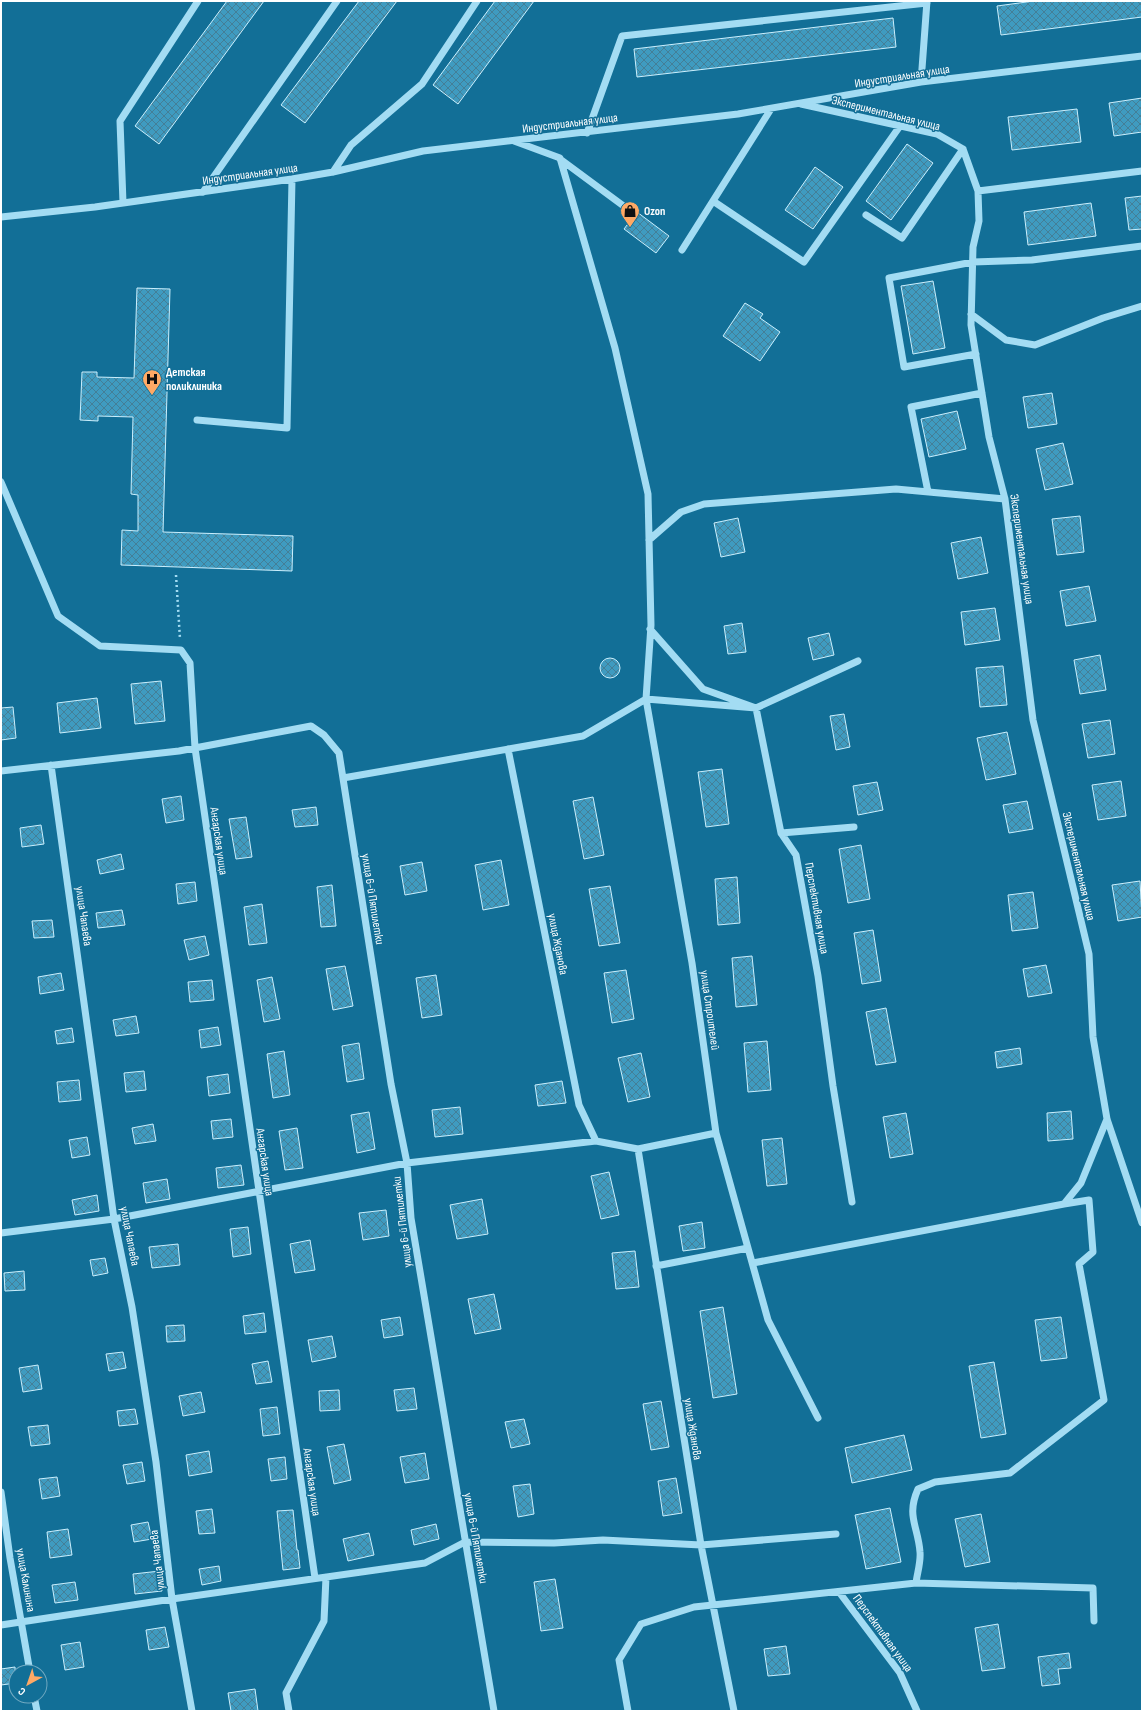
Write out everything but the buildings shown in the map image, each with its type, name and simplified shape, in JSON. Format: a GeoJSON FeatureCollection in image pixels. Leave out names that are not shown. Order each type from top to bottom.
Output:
{"type":"FeatureCollection","features":[{"type":"Feature","properties":{"kind":"street"},"geometry":{"type":"LineString","coordinates":[[123,203],[120,121],[198,1]]}},
{"type":"Feature","properties":{"kind":"street"},"geometry":{"type":"LineString","coordinates":[[203,192],[337,1]]}},
{"type":"Feature","properties":{"kind":"street"},"geometry":{"type":"LineString","coordinates":[[333,172],[351,145],[422,84],[478,1]]}},
{"type":"Feature","properties":{"kind":"street"},"geometry":{"type":"LineString","coordinates":[[587,133],[622,36],[927,2],[920,82]]}},
{"type":"Feature","properties":{"kind":"street","name":"Индустриальная улица"},"geometry":{"type":"LineString","coordinates":[[1,216],[123,203],[203,192],[333,172],[423,152],[587,133],[771,109],[920,82],[1142,56]]}},
{"type":"Feature","properties":{"kind":"street","name":"Экспериментальная улица"},"geometry":{"type":"LineString","coordinates":[[801,104],[937,134],[963,149],[978,191],[979,221],[973,247],[971,325],[989,437],[1005,499],[1033,720],[1089,954],[1093,1037],[1107,1119],[1142,1223]]}},
{"type":"Feature","properties":{"kind":"street"},"geometry":{"type":"LineString","coordinates":[[682,250],[771,109]]}},
{"type":"Feature","properties":{"kind":"street"},"geometry":{"type":"LineString","coordinates":[[713,201],[804,262],[900,126]]}},
{"type":"Feature","properties":{"kind":"street"},"geometry":{"type":"LineString","coordinates":[[514,141],[560,158],[629,210]]}},
{"type":"Feature","properties":{"kind":"street"},"geometry":{"type":"LineString","coordinates":[[866,215],[902,238],[963,149]]}},
{"type":"Feature","properties":{"kind":"street","name":"улица Строителей"},"geometry":{"type":"LineString","coordinates":[[560,158],[615,348],[648,494],[650,629],[646,699],[692,963],[716,1134],[768,1320],[818,1418]]}},
{"type":"Feature","properties":{"kind":"street"},"geometry":{"type":"LineString","coordinates":[[978,191],[1142,171]]}},
{"type":"Feature","properties":{"kind":"street"},"geometry":{"type":"LineString","coordinates":[[197,420],[287,428],[292,179]]}},
{"type":"Feature","properties":{"kind":"street"},"geometry":{"type":"LineString","coordinates":[[976,354],[904,367],[889,278],[973,262],[1032,260],[1142,246]]}},
{"type":"Feature","properties":{"kind":"street"},"geometry":{"type":"LineString","coordinates":[[971,314],[1006,340],[1035,345],[1103,318],[1142,306]]}},
{"type":"Feature","properties":{"kind":"street"},"geometry":{"type":"LineString","coordinates":[[928,492],[911,407],[982,393]]}},
{"type":"Feature","properties":{"kind":"street"},"geometry":{"type":"LineString","coordinates":[[1,482],[4,497],[58,616],[100,646],[181,650]]}},
{"type":"Feature","properties":{"kind":"street"},"geometry":{"type":"LineString","coordinates":[[649,540],[681,512],[704,504],[896,489],[1005,499]]}},
{"type":"Feature","properties":{"kind":"street"},"geometry":{"type":"LineString","coordinates":[[650,629],[703,689],[756,708]]}},
{"type":"Feature","properties":{"kind":"street","name":"Ангарская улица"},"geometry":{"type":"LineString","coordinates":[[181,650],[190,663],[195,748],[315,1578]]}},
{"type":"Feature","properties":{"kind":"street"},"geometry":{"type":"LineString","coordinates":[[343,778],[583,736],[646,699],[756,708],[858,661]]}},
{"type":"Feature","properties":{"kind":"street","name":"Перспективная улица"},"geometry":{"type":"LineString","coordinates":[[756,708],[781,833],[796,855],[818,976],[833,1086],[852,1202]]}},
{"type":"Feature","properties":{"kind":"street","name":"улица 6-й Пятилетки"},"geometry":{"type":"LineString","coordinates":[[195,748],[310,726],[324,735],[339,753],[391,1084],[406,1163],[410,1218],[494,1711]]}},
{"type":"Feature","properties":{"kind":"street"},"geometry":{"type":"LineString","coordinates":[[1,771],[195,748]]}},
{"type":"Feature","properties":{"kind":"street","name":"улица Жданова"},"geometry":{"type":"LineString","coordinates":[[508,749],[579,1105],[596,1141]]}},
{"type":"Feature","properties":{"kind":"street","name":"улица Чапаева"},"geometry":{"type":"LineString","coordinates":[[52,765],[114,1219],[132,1307],[156,1462],[172,1599],[192,1711]]}},
{"type":"Feature","properties":{"kind":"street"},"geometry":{"type":"LineString","coordinates":[[781,833],[854,827]]}},
{"type":"Feature","properties":{"kind":"street"},"geometry":{"type":"LineString","coordinates":[[1064,1204],[1081,1183],[1107,1119]]}},
{"type":"Feature","properties":{"kind":"street"},"geometry":{"type":"LineString","coordinates":[[1,1233],[114,1219],[406,1163],[596,1141],[638,1149],[716,1134]]}},
{"type":"Feature","properties":{"kind":"street","name":"улица Жданова"},"geometry":{"type":"LineString","coordinates":[[638,1149],[701,1545],[734,1711]]}},
{"type":"Feature","properties":{"kind":"street"},"geometry":{"type":"LineString","coordinates":[[753,1263],[1089,1200],[1093,1252],[1079,1264],[1104,1400],[1010,1473],[935,1482],[918,1489],[913,1500],[912,1512],[920,1553],[916,1583]]}},
{"type":"Feature","properties":{"kind":"street"},"geometry":{"type":"LineString","coordinates":[[656,1266],[748,1248]]}},
{"type":"Feature","properties":{"kind":"street","name":"улица Калинина"},"geometry":{"type":"LineString","coordinates":[[1,1492],[10,1558],[29,1664]]}},
{"type":"Feature","properties":{"kind":"street"},"geometry":{"type":"LineString","coordinates":[[1,1625],[425,1563],[465,1542],[554,1543],[603,1540],[701,1545],[836,1534]]}},
{"type":"Feature","properties":{"kind":"street"},"geometry":{"type":"LineString","coordinates":[[289,1711],[286,1693],[324,1621],[326,1577]]}},
{"type":"Feature","properties":{"kind":"street"},"geometry":{"type":"LineString","coordinates":[[628,1711],[620,1660],[641,1624],[694,1607],[916,1583],[1093,1588],[1094,1621]]}},
{"type":"Feature","properties":{"kind":"street","name":"Перспективная улица"},"geometry":{"type":"LineString","coordinates":[[839,1592],[900,1673],[917,1711]]}},
{"type":"Feature","properties":{"kind":"path"},"geometry":{"type":"LineString","coordinates":[[176,575],[181,650]]}},
{"type":"Feature","properties":{"kind":"place","name":"Ozon"},"geometry":{"type":"Point","coordinates":[630,228]}},
{"type":"Feature","properties":{"kind":"place","name":"Детская поликлиника"},"geometry":{"type":"Point","coordinates":[152,396]}}]}
